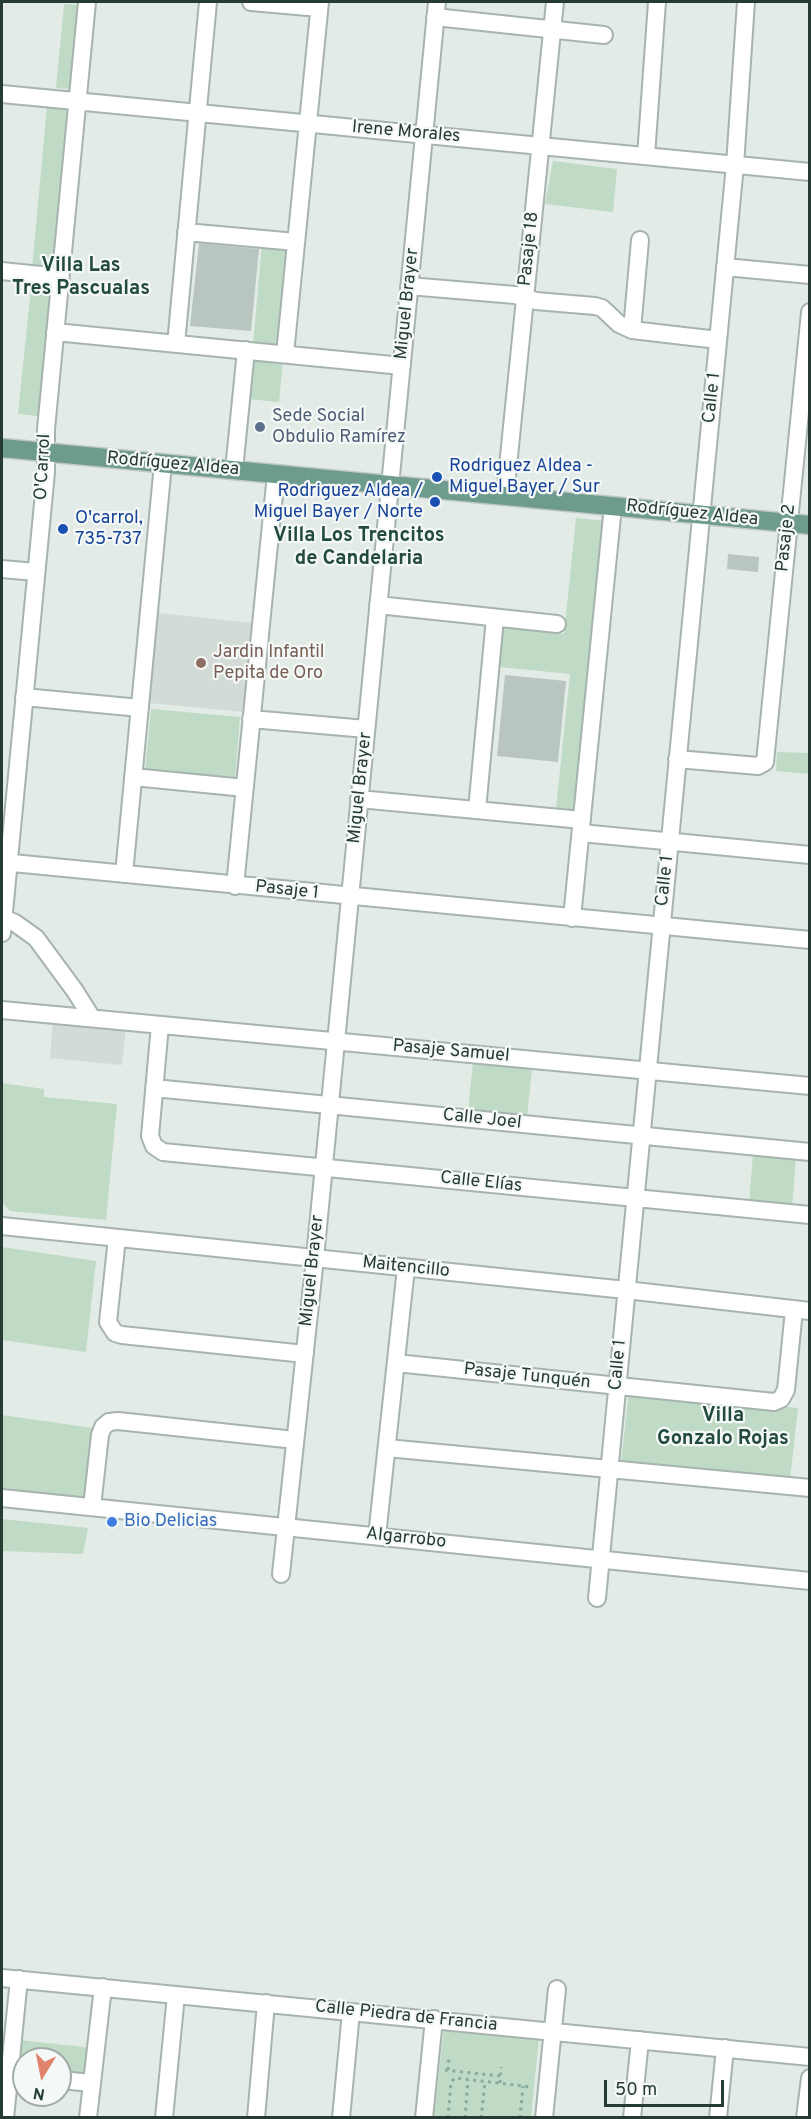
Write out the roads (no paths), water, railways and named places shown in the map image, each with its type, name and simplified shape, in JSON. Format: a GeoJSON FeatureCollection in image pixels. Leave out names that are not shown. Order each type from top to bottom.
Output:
{"type":"FeatureCollection","features":[{"type":"Feature","properties":{"kind":"main road","name":"Rodríguez Aldea"},"geometry":{"type":"LineString","coordinates":[[2,448],[810,525]]}},
{"type":"Feature","properties":{"kind":"street","name":"O'Carrol"},"geometry":{"type":"LineString","coordinates":[[2,925],[9,765],[24,697],[46,472],[46,429],[87,2]]}},
{"type":"Feature","properties":{"kind":"street"},"geometry":{"type":"LineString","coordinates":[[176,344],[208,2]]}},
{"type":"Feature","properties":{"kind":"street"},"geometry":{"type":"LineString","coordinates":[[251,2],[319,5],[285,354]]}},
{"type":"Feature","properties":{"kind":"street","name":"Pasaje 18"},"geometry":{"type":"LineString","coordinates":[[505,496],[555,2]]}},
{"type":"Feature","properties":{"kind":"street"},"geometry":{"type":"LineString","coordinates":[[646,156],[657,2]]}},
{"type":"Feature","properties":{"kind":"street","name":"Calle 1"},"geometry":{"type":"LineString","coordinates":[[597,1598],[735,165],[746,2]]}},
{"type":"Feature","properties":{"kind":"street"},"geometry":{"type":"LineString","coordinates":[[436,9],[552,29],[604,35]]}},
{"type":"Feature","properties":{"kind":"street","name":"Miguel Brayer"},"geometry":{"type":"LineString","coordinates":[[281,1574],[324,1168],[436,9]]}},
{"type":"Feature","properties":{"kind":"street","name":"Irene Morales"},"geometry":{"type":"LineString","coordinates":[[2,94],[810,172]]}},
{"type":"Feature","properties":{"kind":"street"},"geometry":{"type":"LineString","coordinates":[[186,232],[296,242]]}},
{"type":"Feature","properties":{"kind":"street"},"geometry":{"type":"LineString","coordinates":[[632,330],[640,240]]}},
{"type":"Feature","properties":{"kind":"street"},"geometry":{"type":"LineString","coordinates":[[725,267],[810,275]]}},
{"type":"Feature","properties":{"kind":"street"},"geometry":{"type":"LineString","coordinates":[[2,271],[60,277]]}},
{"type":"Feature","properties":{"kind":"street"},"geometry":{"type":"LineString","coordinates":[[410,286],[515,295],[536,301],[599,307],[619,324],[632,330],[718,340]]}},
{"type":"Feature","properties":{"kind":"street","name":"Pasaje 2"},"geometry":{"type":"LineString","coordinates":[[677,759],[758,766],[766,759],[810,312]]}},
{"type":"Feature","properties":{"kind":"street"},"geometry":{"type":"LineString","coordinates":[[55,332],[402,366]]}},
{"type":"Feature","properties":{"kind":"street"},"geometry":{"type":"LineString","coordinates":[[234,470],[246,350]]}},
{"type":"Feature","properties":{"kind":"street"},"geometry":{"type":"LineString","coordinates":[[124,874],[164,464]]}},
{"type":"Feature","properties":{"kind":"street"},"geometry":{"type":"LineString","coordinates":[[235,886],[276,474]]}},
{"type":"Feature","properties":{"kind":"street"},"geometry":{"type":"LineString","coordinates":[[572,918],[613,506]]}},
{"type":"Feature","properties":{"kind":"street"},"geometry":{"type":"LineString","coordinates":[[2,569],[36,572]]}},
{"type":"Feature","properties":{"kind":"street"},"geometry":{"type":"LineString","coordinates":[[378,605],[557,624]]}},
{"type":"Feature","properties":{"kind":"street"},"geometry":{"type":"LineString","coordinates":[[477,810],[495,618]]}},
{"type":"Feature","properties":{"kind":"street"},"geometry":{"type":"LineString","coordinates":[[24,697],[140,708]]}},
{"type":"Feature","properties":{"kind":"street"},"geometry":{"type":"LineString","coordinates":[[251,719],[366,729]]}},
{"type":"Feature","properties":{"kind":"street"},"geometry":{"type":"LineString","coordinates":[[133,777],[245,788]]}},
{"type":"Feature","properties":{"kind":"street"},"geometry":{"type":"LineString","coordinates":[[360,799],[477,810],[670,842],[810,855]]}},
{"type":"Feature","properties":{"kind":"street","name":"Pasaje 1"},"geometry":{"type":"LineString","coordinates":[[5,863],[810,940]]}},
{"type":"Feature","properties":{"kind":"street"},"geometry":{"type":"LineString","coordinates":[[2,925],[15,923],[36,938],[92,1018]]}},
{"type":"Feature","properties":{"kind":"street","name":"Pasaje Samuel"},"geometry":{"type":"LineString","coordinates":[[2,1010],[810,1086]]}},
{"type":"Feature","properties":{"kind":"street"},"geometry":{"type":"LineString","coordinates":[[154,1088],[160,1025]]}},
{"type":"Feature","properties":{"kind":"street","name":"Calle Joel"},"geometry":{"type":"LineString","coordinates":[[154,1088],[810,1152]]}},
{"type":"Feature","properties":{"kind":"street","name":"Calle Elías"},"geometry":{"type":"LineString","coordinates":[[154,1088],[151,1141],[154,1146],[168,1153],[810,1215]]}},
{"type":"Feature","properties":{"kind":"street","name":"Maitencillo"},"geometry":{"type":"LineString","coordinates":[[2,1226],[802,1310]]}},
{"type":"Feature","properties":{"kind":"street"},"geometry":{"type":"LineString","coordinates":[[117,1238],[108,1317],[112,1330],[122,1335],[305,1354]]}},
{"type":"Feature","properties":{"kind":"street"},"geometry":{"type":"LineString","coordinates":[[377,1536],[406,1268]]}},
{"type":"Feature","properties":{"kind":"street","name":"Pasaje Tunquén"},"geometry":{"type":"LineString","coordinates":[[396,1363],[770,1402],[777,1401],[786,1389],[802,1310]]}},
{"type":"Feature","properties":{"kind":"street"},"geometry":{"type":"LineString","coordinates":[[92,1507],[100,1435],[106,1424],[118,1422],[296,1440]]}},
{"type":"Feature","properties":{"kind":"street"},"geometry":{"type":"LineString","coordinates":[[387,1448],[810,1488]]}},
{"type":"Feature","properties":{"kind":"street","name":"Algarrobo"},"geometry":{"type":"LineString","coordinates":[[2,1498],[810,1581]]}},
{"type":"Feature","properties":{"kind":"street"},"geometry":{"type":"LineString","coordinates":[[10,1979],[15,2047]]}},
{"type":"Feature","properties":{"kind":"street","name":"Calle Piedra de Francia"},"geometry":{"type":"LineString","coordinates":[[10,1979],[810,2057]]}},
{"type":"Feature","properties":{"kind":"street"},"geometry":{"type":"LineString","coordinates":[[88,2118],[103,1987]]}},
{"type":"Feature","properties":{"kind":"street"},"geometry":{"type":"LineString","coordinates":[[544,2118],[557,1989]]}},
{"type":"Feature","properties":{"kind":"street"},"geometry":{"type":"LineString","coordinates":[[164,2118],[176,1995]]}},
{"type":"Feature","properties":{"kind":"street"},"geometry":{"type":"LineString","coordinates":[[256,2118],[266,2003]]}},
{"type":"Feature","properties":{"kind":"street"},"geometry":{"type":"LineString","coordinates":[[341,2118],[351,2012]]}},
{"type":"Feature","properties":{"kind":"street"},"geometry":{"type":"LineString","coordinates":[[424,2118],[434,2019]]}},
{"type":"Feature","properties":{"kind":"street"},"geometry":{"type":"LineString","coordinates":[[632,2118],[640,2040]]}},
{"type":"Feature","properties":{"kind":"street"},"geometry":{"type":"LineString","coordinates":[[718,2118],[725,2049]]}},
{"type":"Feature","properties":{"kind":"street"},"geometry":{"type":"LineString","coordinates":[[805,2118],[810,2078]]}},
{"type":"Feature","properties":{"kind":"street"},"geometry":{"type":"LineString","coordinates":[[72,2081],[92,2083]]}},
{"type":"Feature","properties":{"kind":"street"},"geometry":{"type":"LineString","coordinates":[[5,2118],[12,2093]]}},
{"type":"Feature","properties":{"kind":"place","name":"Sede Social Obdulio Ramírez"},"geometry":{"type":"Point","coordinates":[260,427]}},
{"type":"Feature","properties":{"kind":"place","name":"Rodriguez Aldea - Miguel Bayer / Sur"},"geometry":{"type":"Point","coordinates":[437,477]}},
{"type":"Feature","properties":{"kind":"place","name":"Rodriguez Aldea / Miguel Bayer / Norte"},"geometry":{"type":"Point","coordinates":[435,502]}},
{"type":"Feature","properties":{"kind":"place","name":"O'carrol, 735-737"},"geometry":{"type":"Point","coordinates":[63,529]}},
{"type":"Feature","properties":{"kind":"place","name":"Jardin Infantil Pepita de Oro"},"geometry":{"type":"Point","coordinates":[201,663]}},
{"type":"Feature","properties":{"kind":"place","name":"Bio Delicias"},"geometry":{"type":"Point","coordinates":[112,1522]}},
{"type":"Feature","properties":{"kind":"district","name":"Villa Las Tres Pascualas"},"geometry":{"type":"Point","coordinates":[81,278]}},
{"type":"Feature","properties":{"kind":"district","name":"Villa Los Trencitos de Candelaria"},"geometry":{"type":"Point","coordinates":[359,548]}},
{"type":"Feature","properties":{"kind":"district","name":"Villa Gonzalo Rojas"},"geometry":{"type":"Point","coordinates":[723,1428]}}]}
